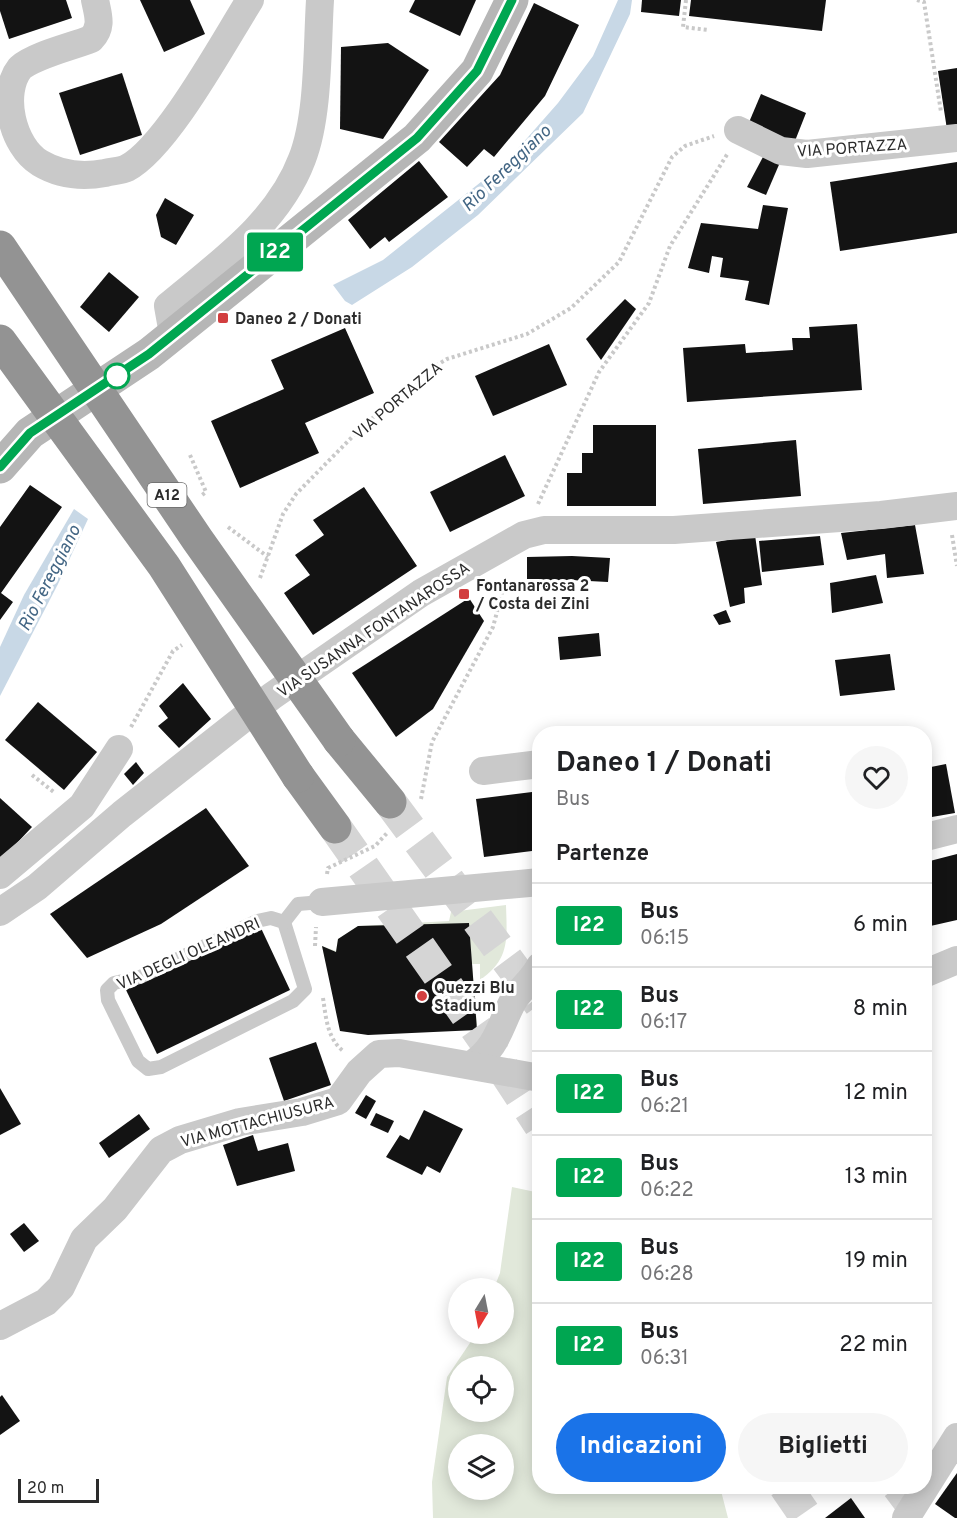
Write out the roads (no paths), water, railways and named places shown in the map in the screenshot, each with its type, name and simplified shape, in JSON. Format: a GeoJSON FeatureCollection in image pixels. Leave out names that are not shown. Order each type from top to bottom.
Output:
{"type":"FeatureCollection","features":[{"type":"Feature","properties":{"kind":"highway","name":"A12"},"geometry":{"type":"LineString","coordinates":[[0,247],[196,539],[339,740],[398,813]]}},
{"type":"Feature","properties":{"kind":"highway","name":"A12"},"geometry":{"type":"LineString","coordinates":[[0,341],[164,566],[298,776],[335,827]]}},
{"type":"Feature","properties":{"kind":"street"},"geometry":{"type":"LineString","coordinates":[[95,0],[100,21],[95,35],[91,39],[25,63],[11,80],[3,101],[10,123],[21,145],[38,162],[62,173],[89,176],[127,169],[152,148],[174,119],[250,0]]}},
{"type":"Feature","properties":{"kind":"street"},"geometry":{"type":"LineString","coordinates":[[173,334],[168,306],[248,239],[278,203],[302,159],[311,123],[320,0]]}},
{"type":"Feature","properties":{"kind":"street"},"geometry":{"type":"LineString","coordinates":[[0,467],[30,433],[149,354],[417,138],[477,71],[512,0]]}},
{"type":"Feature","properties":{"kind":"street","name":"VIA PORTAZZA"},"geometry":{"type":"LineString","coordinates":[[738,130],[781,151],[807,154],[951,139]]}},
{"type":"Feature","properties":{"kind":"street","name":"VIA SUSANNA FONTANAROSSA"},"geometry":{"type":"LineString","coordinates":[[7,907],[272,696],[421,593],[524,535],[544,530],[674,530],[881,515],[954,516]]}},
{"type":"Feature","properties":{"kind":"street"},"geometry":{"type":"LineString","coordinates":[[7,907],[0,876],[82,806],[119,749]]}},
{"type":"Feature","properties":{"kind":"street"},"geometry":{"type":"LineString","coordinates":[[483,771],[532,765]]}},
{"type":"Feature","properties":{"kind":"street"},"geometry":{"type":"LineString","coordinates":[[932,835],[957,829]]}},
{"type":"Feature","properties":{"kind":"street","name":"VIA DEGLI OLEANDRI"},"geometry":{"type":"LineString","coordinates":[[321,900],[532,883]]}},
{"type":"Feature","properties":{"kind":"street"},"geometry":{"type":"LineString","coordinates":[[932,970],[957,960]]}},
{"type":"Feature","properties":{"kind":"street"},"geometry":{"type":"LineString","coordinates":[[471,1065],[481,1058],[495,1041],[512,1002],[532,980]]}},
{"type":"Feature","properties":{"kind":"street","name":"VIA MOTTACHIUSURA"},"geometry":{"type":"LineString","coordinates":[[0,1326],[46,1302],[61,1287],[84,1239],[114,1209],[161,1150],[180,1140],[240,1122],[302,1112],[338,1101],[359,1072],[379,1054],[399,1053],[471,1065]]}},
{"type":"Feature","properties":{"kind":"street"},"geometry":{"type":"LineString","coordinates":[[471,1065],[532,1076]]}},
{"type":"Feature","properties":{"kind":"street"},"geometry":{"type":"LineString","coordinates":[[932,1477],[957,1437]]}},
{"type":"Feature","properties":{"kind":"street"},"geometry":{"type":"LineString","coordinates":[[906,1518],[921,1494]]}},
{"type":"Feature","properties":{"kind":"lane","name":"VIA DEGLI OLEANDRI"},"geometry":{"type":"LineString","coordinates":[[284,922],[298,904],[321,900]]}},
{"type":"Feature","properties":{"kind":"lane","name":"VIA DEGLI OLEANDRI"},"geometry":{"type":"LineString","coordinates":[[271,918],[284,922],[305,989],[293,1001],[161,1067],[148,1069],[138,1061],[108,1000],[107,990],[114,983],[140,977],[257,921],[271,918]]}},
{"type":"Feature","properties":{"kind":"water","name":"Rio Fereggiano"},"geometry":{"type":"Polygon","coordinates":[[[618,0],[632,0],[630,14],[583,113],[478,215],[412,267],[352,305],[345,301],[333,285],[383,260],[506,162],[558,103],[593,56],[618,0]]]}},
{"type":"Feature","properties":{"kind":"water","name":"Rio Fereggiano"},"geometry":{"type":"Polygon","coordinates":[[[74,509],[88,519],[58,584],[0,696],[0,647],[24,595],[74,509]]]}},
{"type":"Feature","properties":{"kind":"tunnel"},"geometry":{"type":"LineString","coordinates":[[390,802],[532,993]]}},
{"type":"Feature","properties":{"kind":"tunnel"},"geometry":{"type":"LineString","coordinates":[[335,827],[483,1038],[532,1113]]}},
{"type":"Feature","properties":{"kind":"tunnel"},"geometry":{"type":"LineString","coordinates":[[790,1494],[807,1518]]}},
{"type":"Feature","properties":{"kind":"tunnel"},"geometry":{"type":"LineString","coordinates":[[904,1494],[922,1518]]}},
{"type":"Feature","properties":{"kind":"place","name":"Daneo 2 / Donati"},"geometry":{"type":"Point","coordinates":[223,318]}},
{"type":"Feature","properties":{"kind":"place","name":"Fontanarossa 2 / Costa dei Zini"},"geometry":{"type":"Point","coordinates":[464,594]}},
{"type":"Feature","properties":{"kind":"place","name":"Quezzi Blu Stadium"},"geometry":{"type":"Point","coordinates":[422,996]}}]}
